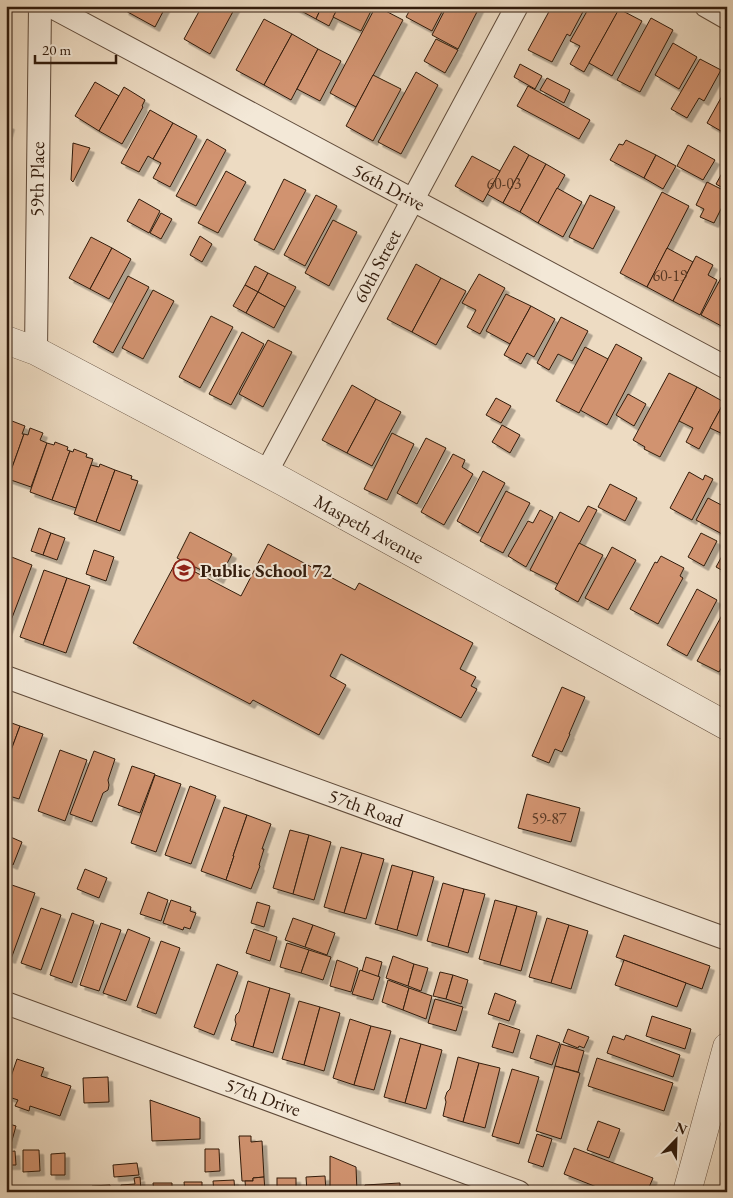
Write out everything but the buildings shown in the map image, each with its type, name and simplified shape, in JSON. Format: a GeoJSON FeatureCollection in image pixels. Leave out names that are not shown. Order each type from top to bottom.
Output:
{"type":"FeatureCollection","features":[{"type":"Feature","properties":{"kind":"street","name":"59th Place"},"geometry":{"type":"LineString","coordinates":[[36,351],[40,6]]}},
{"type":"Feature","properties":{"kind":"street","name":"56th Drive"},"geometry":{"type":"LineString","coordinates":[[50,6],[727,368]]}},
{"type":"Feature","properties":{"kind":"street","name":"60th Street"},"geometry":{"type":"LineString","coordinates":[[266,472],[517,6]]}},
{"type":"Feature","properties":{"kind":"street"},"geometry":{"type":"LineString","coordinates":[[706,6],[727,18]]}},
{"type":"Feature","properties":{"kind":"street","name":"Maspeth Avenue"},"geometry":{"type":"LineString","coordinates":[[6,340],[36,351],[266,472],[727,726]]}},
{"type":"Feature","properties":{"kind":"street","name":"57th Road"},"geometry":{"type":"LineString","coordinates":[[6,677],[727,939]]}},
{"type":"Feature","properties":{"kind":"street","name":"57th Drive"},"geometry":{"type":"LineString","coordinates":[[6,1003],[519,1192]]}},
{"type":"Feature","properties":{"kind":"street"},"geometry":{"type":"LineString","coordinates":[[687,1192],[727,1047]]}},
{"type":"Feature","properties":{"kind":"place","name":"Public School 72"},"geometry":{"type":"Point","coordinates":[184,570]}}]}
